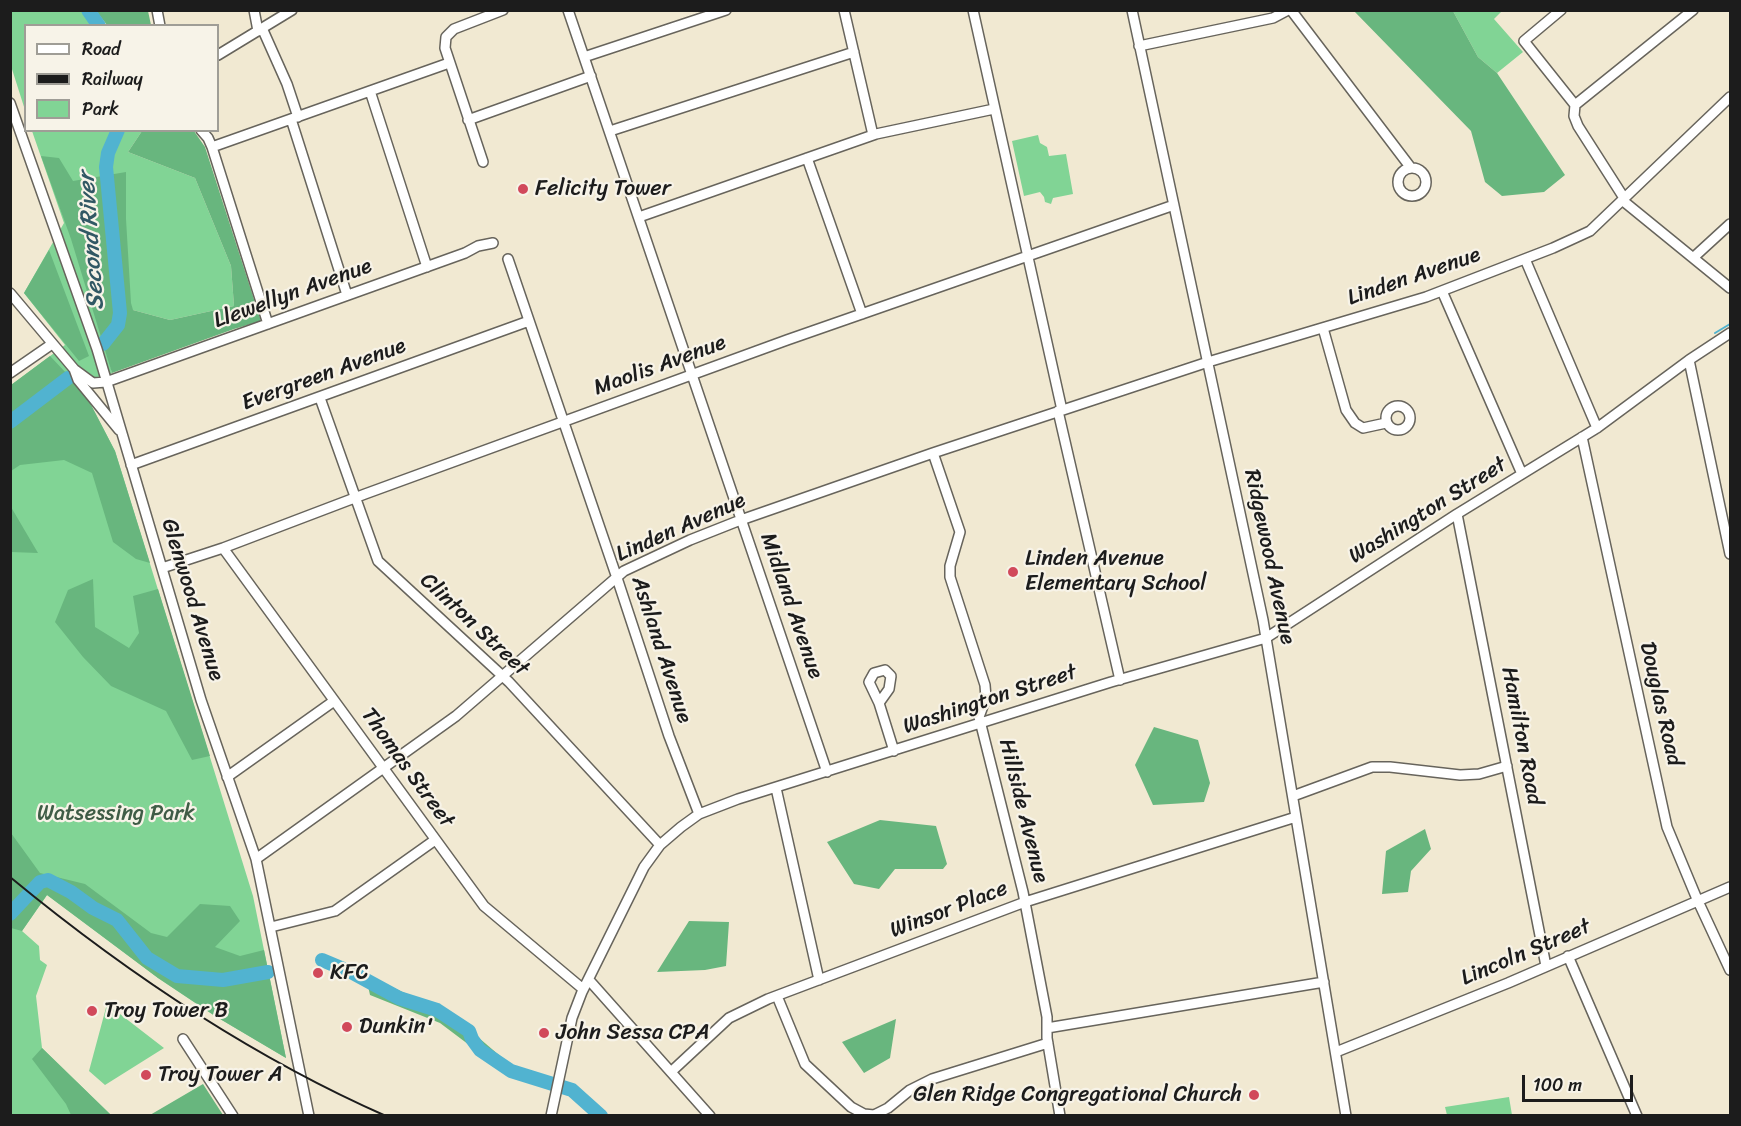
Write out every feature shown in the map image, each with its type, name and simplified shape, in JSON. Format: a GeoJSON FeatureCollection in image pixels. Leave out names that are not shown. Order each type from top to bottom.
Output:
{"type":"FeatureCollection","features":[{"type":"Feature","properties":{"kind":"street"},"geometry":{"type":"LineString","coordinates":[[254,10],[260,30],[287,84],[294,118],[347,296]]}},
{"type":"Feature","properties":{"kind":"street"},"geometry":{"type":"LineString","coordinates":[[219,54],[292,10]]}},
{"type":"Feature","properties":{"kind":"street"},"geometry":{"type":"LineString","coordinates":[[483,162],[444,44],[448,34],[454,29],[503,10]]}},
{"type":"Feature","properties":{"kind":"street","name":"Midland Avenue"},"geometry":{"type":"LineString","coordinates":[[568,10],[827,772]]}},
{"type":"Feature","properties":{"kind":"street"},"geometry":{"type":"LineString","coordinates":[[584,57],[726,10]]}},
{"type":"Feature","properties":{"kind":"street"},"geometry":{"type":"LineString","coordinates":[[844,10],[873,135]]}},
{"type":"Feature","properties":{"kind":"street"},"geometry":{"type":"LineString","coordinates":[[973,10],[1120,680]]}},
{"type":"Feature","properties":{"kind":"street","name":"Ridgewood Avenue"},"geometry":{"type":"LineString","coordinates":[[1132,10],[1266,638],[1346,1116]]}},
{"type":"Feature","properties":{"kind":"street"},"geometry":{"type":"LineString","coordinates":[[1139,46],[1273,18],[1290,10],[1411,168]]}},
{"type":"Feature","properties":{"kind":"street"},"geometry":{"type":"LineString","coordinates":[[1561,10],[1524,41],[1575,105],[1574,116],[1578,126],[1623,199],[1731,288]]}},
{"type":"Feature","properties":{"kind":"street"},"geometry":{"type":"LineString","coordinates":[[1575,105],[1693,10]]}},
{"type":"Feature","properties":{"kind":"street"},"geometry":{"type":"LineString","coordinates":[[610,131],[854,52]]}},
{"type":"Feature","properties":{"kind":"street"},"geometry":{"type":"LineString","coordinates":[[212,147],[449,63]]}},
{"type":"Feature","properties":{"kind":"street"},"geometry":{"type":"LineString","coordinates":[[468,120],[591,76]]}},
{"type":"Feature","properties":{"kind":"street"},"geometry":{"type":"LineString","coordinates":[[370,91],[427,267]]}},
{"type":"Feature","properties":{"kind":"street","name":"Linden Avenue"},"geometry":{"type":"LineString","coordinates":[[256,859],[456,716],[624,571],[690,540],[741,520],[933,453],[1208,362],[1442,291],[1525,259],[1590,231],[1731,97]]}},
{"type":"Feature","properties":{"kind":"street","name":"Glenwood Avenue"},"geometry":{"type":"LineString","coordinates":[[10,104],[106,382],[201,700],[256,859],[309,1116]]}},
{"type":"Feature","properties":{"kind":"street"},"geometry":{"type":"LineString","coordinates":[[639,217],[873,135],[994,109]]}},
{"type":"Feature","properties":{"kind":"street"},"geometry":{"type":"LineString","coordinates":[[203,132],[212,147],[268,324]]}},
{"type":"Feature","properties":{"kind":"street"},"geometry":{"type":"LineString","coordinates":[[807,158],[862,314]]}},
{"type":"Feature","properties":{"kind":"street","name":"Maolis Avenue"},"geometry":{"type":"LineString","coordinates":[[162,568],[224,548],[356,497],[693,374],[1174,205]]}},
{"type":"Feature","properties":{"kind":"street"},"geometry":{"type":"LineString","coordinates":[[1694,257],[1731,224]]}},
{"type":"Feature","properties":{"kind":"street","name":"Llewellyn Avenue"},"geometry":{"type":"LineString","coordinates":[[106,382],[493,243]]}},
{"type":"Feature","properties":{"kind":"street","name":"Ashland Avenue"},"geometry":{"type":"LineString","coordinates":[[508,259],[669,736],[699,814]]}},
{"type":"Feature","properties":{"kind":"street"},"geometry":{"type":"LineString","coordinates":[[1525,259],[1597,428]]}},
{"type":"Feature","properties":{"kind":"street"},"geometry":{"type":"LineString","coordinates":[[1442,291],[1522,474]]}},
{"type":"Feature","properties":{"kind":"street"},"geometry":{"type":"LineString","coordinates":[[10,293],[74,369],[93,383],[106,382]]}},
{"type":"Feature","properties":{"kind":"street","name":"Evergreen Avenue"},"geometry":{"type":"LineString","coordinates":[[131,465],[530,321]]}},
{"type":"Feature","properties":{"kind":"street"},"geometry":{"type":"LineString","coordinates":[[1323,328],[1346,410],[1355,423],[1363,428],[1386,423]]}},
{"type":"Feature","properties":{"kind":"street","name":"Washington Street"},"geometry":{"type":"LineString","coordinates":[[551,1116],[573,1018],[583,989],[644,867],[660,845],[699,814],[738,799],[980,723],[1266,638],[1457,514],[1597,428],[1689,360],[1731,333]]}},
{"type":"Feature","properties":{"kind":"street"},"geometry":{"type":"LineString","coordinates":[[10,373],[52,344]]}},
{"type":"Feature","properties":{"kind":"street"},"geometry":{"type":"LineString","coordinates":[[1689,360],[1731,554]]}},
{"type":"Feature","properties":{"kind":"street"},"geometry":{"type":"LineString","coordinates":[[74,369],[78,380],[122,434]]}},
{"type":"Feature","properties":{"kind":"street","name":"Clinton Street"},"geometry":{"type":"LineString","coordinates":[[320,398],[378,561],[502,676],[660,845]]}},
{"type":"Feature","properties":{"kind":"street","name":"Douglas Road"},"geometry":{"type":"LineString","coordinates":[[1582,437],[1667,827],[1698,901],[1731,969]]}},
{"type":"Feature","properties":{"kind":"street","name":"Hillside Avenue"},"geometry":{"type":"LineString","coordinates":[[933,453],[960,532],[950,566],[950,577],[985,685],[986,698],[979,717],[980,723],[1025,902],[1047,1017],[1048,1043],[1060,1116]]}},
{"type":"Feature","properties":{"kind":"street","name":"Hamilton Road"},"geometry":{"type":"LineString","coordinates":[[1457,514],[1546,966]]}},
{"type":"Feature","properties":{"kind":"street","name":"Thomas Street"},"geometry":{"type":"LineString","coordinates":[[224,548],[383,770],[484,906],[583,989]]}},
{"type":"Feature","properties":{"kind":"street"},"geometry":{"type":"LineString","coordinates":[[227,777],[334,701]]}},
{"type":"Feature","properties":{"kind":"street"},"geometry":{"type":"LineString","coordinates":[[879,703],[894,751]]}},
{"type":"Feature","properties":{"kind":"street"},"geometry":{"type":"LineString","coordinates":[[1293,796],[1372,767],[1460,775],[1479,774],[1507,766]]}},
{"type":"Feature","properties":{"kind":"street"},"geometry":{"type":"LineString","coordinates":[[776,788],[819,980]]}},
{"type":"Feature","properties":{"kind":"street","name":"Winsor Place"},"geometry":{"type":"LineString","coordinates":[[672,1071],[729,1018],[777,996],[1025,902],[1296,817]]}},
{"type":"Feature","properties":{"kind":"street"},"geometry":{"type":"LineString","coordinates":[[271,927],[333,912],[435,840]]}},
{"type":"Feature","properties":{"kind":"street","name":"Lincoln Street"},"geometry":{"type":"LineString","coordinates":[[1336,1052],[1508,983],[1731,887]]}},
{"type":"Feature","properties":{"kind":"street"},"geometry":{"type":"LineString","coordinates":[[1569,956],[1636,1116]]}},
{"type":"Feature","properties":{"kind":"street"},"geometry":{"type":"LineString","coordinates":[[589,980],[710,1116]]}},
{"type":"Feature","properties":{"kind":"street"},"geometry":{"type":"LineString","coordinates":[[1047,1028],[1324,982]]}},
{"type":"Feature","properties":{"kind":"street"},"geometry":{"type":"LineString","coordinates":[[777,996],[806,1064],[851,1107],[864,1114],[874,1114],[888,1108],[910,1090],[932,1079],[1048,1043]]}},
{"type":"Feature","properties":{"kind":"street"},"geometry":{"type":"LineString","coordinates":[[183,1039],[233,1116]]}},
{"type":"Feature","properties":{"kind":"green space"},"geometry":{"type":"Polygon","coordinates":[[[10,11],[83,11],[96,24],[24,24],[24,107],[11,66],[10,11]]]}},
{"type":"Feature","properties":{"kind":"green space"},"geometry":{"type":"Polygon","coordinates":[[[96,11],[148,11],[151,24],[106,24],[96,11]]]}},
{"type":"Feature","properties":{"kind":"green space"},"geometry":{"type":"Polygon","coordinates":[[[1354,11],[1453,11],[1478,57],[1497,73],[1565,175],[1544,192],[1502,196],[1485,182],[1471,131],[1354,11]]]}},
{"type":"Feature","properties":{"kind":"green space"},"geometry":{"type":"Polygon","coordinates":[[[1453,11],[1502,11],[1494,19],[1523,52],[1497,73],[1478,57],[1453,11]]]}},
{"type":"Feature","properties":{"kind":"green space","name":"Watsessing Park"},"geometry":{"type":"Polygon","coordinates":[[[32,132],[141,132],[128,152],[195,178],[231,266],[234,306],[170,320],[133,310],[108,353],[112,373],[85,394],[115,451],[253,896],[286,1058],[215,1016],[158,978],[47,895],[22,931],[39,946],[40,960],[47,965],[36,996],[42,1048],[111,1115],[11,1115],[11,385],[65,345],[24,293],[64,223],[32,132]]]}},
{"type":"Feature","properties":{"kind":"green space"},"geometry":{"type":"Polygon","coordinates":[[[141,132],[195,132],[205,147],[261,321],[112,373],[71,239],[41,156],[59,158],[73,181],[126,172],[126,219],[133,310],[170,320],[234,306],[231,266],[195,178],[128,152],[141,132]]]}},
{"type":"Feature","properties":{"kind":"green space"},"geometry":{"type":"Polygon","coordinates":[[[1038,135],[1040,143],[1047,147],[1049,156],[1066,154],[1073,194],[1053,198],[1051,204],[1045,202],[1040,192],[1024,196],[1012,141],[1038,135]]]}},
{"type":"Feature","properties":{"kind":"green space"},"geometry":{"type":"Polygon","coordinates":[[[49,250],[89,356],[79,361],[24,293],[49,250]]]}},
{"type":"Feature","properties":{"kind":"green space"},"geometry":{"type":"Polygon","coordinates":[[[50,356],[85,393],[115,451],[150,563],[136,559],[113,542],[92,473],[64,460],[20,465],[11,471],[11,385],[50,356]]]}},
{"type":"Feature","properties":{"kind":"green space"},"geometry":{"type":"Polygon","coordinates":[[[11,507],[38,553],[11,552],[11,507]]]}},
{"type":"Feature","properties":{"kind":"green space"},"geometry":{"type":"Polygon","coordinates":[[[93,579],[95,627],[129,648],[139,633],[133,596],[158,589],[210,756],[192,760],[166,711],[111,686],[83,657],[55,622],[68,590],[93,579]]]}},
{"type":"Feature","properties":{"kind":"green space"},"geometry":{"type":"Polygon","coordinates":[[[1154,727],[1198,740],[1210,783],[1204,802],[1153,805],[1135,765],[1154,727]]]}},
{"type":"Feature","properties":{"kind":"green space"},"geometry":{"type":"Polygon","coordinates":[[[880,820],[936,826],[947,864],[943,869],[895,869],[879,889],[854,884],[827,842],[880,820]]]}},
{"type":"Feature","properties":{"kind":"green space"},"geometry":{"type":"Polygon","coordinates":[[[1425,829],[1431,849],[1411,871],[1408,892],[1382,894],[1386,851],[1425,829]]]}},
{"type":"Feature","properties":{"kind":"green space"},"geometry":{"type":"Polygon","coordinates":[[[11,833],[40,873],[85,884],[151,933],[167,937],[200,904],[230,906],[240,921],[215,947],[240,956],[264,950],[286,1058],[215,1016],[158,978],[47,895],[22,931],[11,928],[11,833]]]}},
{"type":"Feature","properties":{"kind":"green space"},"geometry":{"type":"Polygon","coordinates":[[[689,921],[729,922],[726,966],[705,970],[657,972],[689,921]]]}},
{"type":"Feature","properties":{"kind":"green space"},"geometry":{"type":"Polygon","coordinates":[[[349,967],[452,1015],[506,1061],[509,1075],[440,1023],[370,995],[368,986],[349,967]]]}},
{"type":"Feature","properties":{"kind":"green space"},"geometry":{"type":"Polygon","coordinates":[[[107,1004],[164,1048],[105,1085],[89,1071],[107,1004]]]}},
{"type":"Feature","properties":{"kind":"green space"},"geometry":{"type":"Polygon","coordinates":[[[896,1019],[890,1058],[864,1073],[842,1042],[896,1019]]]}},
{"type":"Feature","properties":{"kind":"green space"},"geometry":{"type":"Polygon","coordinates":[[[42,1048],[111,1115],[71,1115],[66,1104],[32,1059],[42,1048]]]}},
{"type":"Feature","properties":{"kind":"green space"},"geometry":{"type":"Polygon","coordinates":[[[203,1084],[223,1115],[150,1115],[203,1084]]]}},
{"type":"Feature","properties":{"kind":"green space"},"geometry":{"type":"Polygon","coordinates":[[[1509,1097],[1512,1115],[1447,1115],[1445,1107],[1509,1097]]]}},
{"type":"Feature","properties":{"kind":"waterway","name":"Second River"},"geometry":{"type":"LineString","coordinates":[[88,10],[98,24]]}},
{"type":"Feature","properties":{"kind":"waterway","name":"Second River"},"geometry":{"type":"LineString","coordinates":[[103,344],[118,325],[120,313],[106,167],[108,153],[117,132]]}},
{"type":"Feature","properties":{"kind":"waterway"},"geometry":{"type":"LineString","coordinates":[[1715,333],[1730,324]]}},
{"type":"Feature","properties":{"kind":"waterway","name":"Second River"},"geometry":{"type":"LineString","coordinates":[[10,422],[68,378]]}},
{"type":"Feature","properties":{"kind":"waterway"},"geometry":{"type":"LineString","coordinates":[[10,914],[40,882],[48,880],[117,920],[147,958],[177,976],[223,980],[268,972]]}},
{"type":"Feature","properties":{"kind":"waterway"},"geometry":{"type":"LineString","coordinates":[[322,960],[353,973],[399,998],[437,1010],[469,1031],[480,1050],[511,1071],[572,1090],[601,1116]]}},
{"type":"Feature","properties":{"kind":"railway"},"geometry":{"type":"LineString","coordinates":[[10,877],[98,946],[237,1039],[286,1067],[386,1116]]}},
{"type":"Feature","properties":{"kind":"place","name":"Felicity Tower"},"geometry":{"type":"Point","coordinates":[523,189]}},
{"type":"Feature","properties":{"kind":"place","name":"Linden Avenue Elementary School"},"geometry":{"type":"Point","coordinates":[1013,572]}},
{"type":"Feature","properties":{"kind":"place","name":"KFC"},"geometry":{"type":"Point","coordinates":[318,973]}},
{"type":"Feature","properties":{"kind":"place","name":"Troy Tower B"},"geometry":{"type":"Point","coordinates":[92,1011]}},
{"type":"Feature","properties":{"kind":"place","name":"Dunkin'"},"geometry":{"type":"Point","coordinates":[347,1027]}},
{"type":"Feature","properties":{"kind":"place","name":"John Sessa CPA"},"geometry":{"type":"Point","coordinates":[544,1033]}},
{"type":"Feature","properties":{"kind":"place","name":"Troy Tower A"},"geometry":{"type":"Point","coordinates":[146,1075]}},
{"type":"Feature","properties":{"kind":"place","name":"Glen Ridge Congregational Church"},"geometry":{"type":"Point","coordinates":[1254,1095]}}]}
